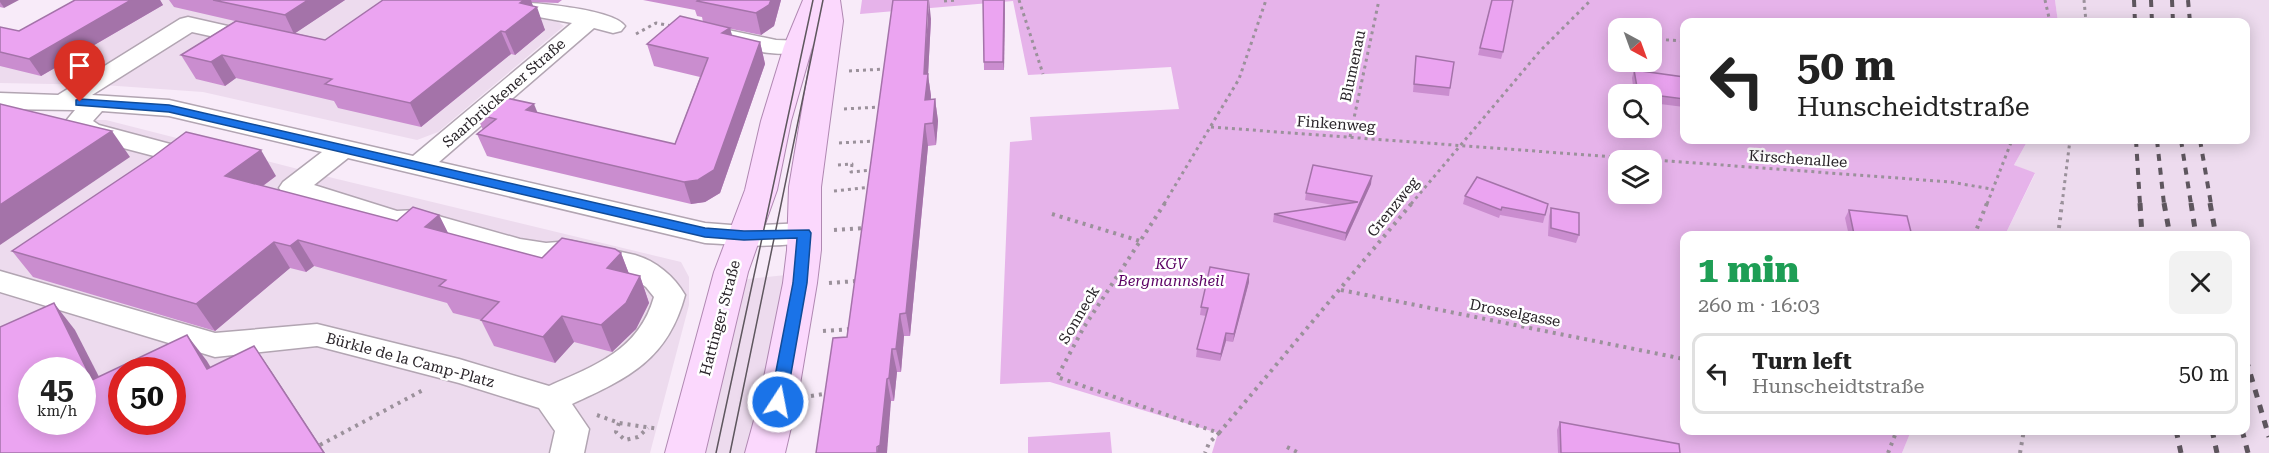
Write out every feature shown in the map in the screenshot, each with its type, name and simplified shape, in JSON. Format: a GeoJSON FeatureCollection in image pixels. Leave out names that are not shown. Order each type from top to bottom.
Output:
{"type":"FeatureCollection","features":[{"type":"Feature","properties":{"kind":"main road","name":"Hattinger Straße"},"geometry":{"type":"LineString","coordinates":[[685,453],[715,327],[761,190],[776,121],[798,46],[816,0]]}},
{"type":"Feature","properties":{"kind":"main road"},"geometry":{"type":"LineString","coordinates":[[765,453],[778,402],[795,314],[804,233],[805,187],[827,44],[830,10],[827,0]]}},
{"type":"Feature","properties":{"kind":"main road"},"geometry":{"type":"LineString","coordinates":[[798,46],[827,44]]}},
{"type":"Feature","properties":{"kind":"street","name":"Saarbrückener Straße"},"geometry":{"type":"LineString","coordinates":[[418,166],[490,105],[602,23],[483,0]]}},
{"type":"Feature","properties":{"kind":"street"},"geometry":{"type":"LineString","coordinates":[[64,102],[188,24],[233,34]]}},
{"type":"Feature","properties":{"kind":"street"},"geometry":{"type":"LineString","coordinates":[[694,30],[776,47],[798,46]]}},
{"type":"Feature","properties":{"kind":"street"},"geometry":{"type":"LineString","coordinates":[[0,101],[95,103],[169,108],[697,231],[744,236],[804,233]]}},
{"type":"Feature","properties":{"kind":"street"},"geometry":{"type":"LineString","coordinates":[[95,103],[78,122],[90,131],[165,151],[169,161],[160,174],[130,194]]}},
{"type":"Feature","properties":{"kind":"street"},"geometry":{"type":"LineString","coordinates":[[490,105],[517,110]]}},
{"type":"Feature","properties":{"kind":"street"},"geometry":{"type":"LineString","coordinates":[[342,149],[293,188],[396,220],[417,219],[520,249],[546,253],[571,251],[635,265],[657,280],[670,296],[668,310],[661,327],[641,351],[614,371],[551,399],[572,429],[567,453]]}},
{"type":"Feature","properties":{"kind":"street"},"geometry":{"type":"LineString","coordinates":[[0,280],[30,260]]}},
{"type":"Feature","properties":{"kind":"street","name":"Bürkle de la Camp-Platz"},"geometry":{"type":"LineString","coordinates":[[0,280],[215,345],[316,335],[459,371],[551,399]]}},
{"type":"Feature","properties":{"kind":"path"},"geometry":{"type":"LineString","coordinates":[[944,1],[956,0]]}},
{"type":"Feature","properties":{"kind":"path"},"geometry":{"type":"LineString","coordinates":[[1019,0],[1043,74]]}},
{"type":"Feature","properties":{"kind":"path","name":"Sonneck"},"geometry":{"type":"LineString","coordinates":[[1219,433],[1057,377],[1084,327],[1239,80],[1266,0]]}},
{"type":"Feature","properties":{"kind":"path","name":"Blumenau"},"geometry":{"type":"LineString","coordinates":[[1350,137],[1379,0]]}},
{"type":"Feature","properties":{"kind":"path","name":"Grenzweg"},"geometry":{"type":"LineString","coordinates":[[1219,433],[1341,290],[1459,145],[1540,51],[1591,0]]}},
{"type":"Feature","properties":{"kind":"path"},"geometry":{"type":"LineString","coordinates":[[2045,0],[2049,18]]}},
{"type":"Feature","properties":{"kind":"path"},"geometry":{"type":"LineString","coordinates":[[2084,0],[2086,18]]}},
{"type":"Feature","properties":{"kind":"path"},"geometry":{"type":"LineString","coordinates":[[639,34],[656,23],[694,30]]}},
{"type":"Feature","properties":{"kind":"path"},"geometry":{"type":"LineString","coordinates":[[1662,40],[1680,41]]}},
{"type":"Feature","properties":{"kind":"path"},"geometry":{"type":"LineString","coordinates":[[849,71],[890,69]]}},
{"type":"Feature","properties":{"kind":"path"},"geometry":{"type":"LineString","coordinates":[[844,109],[885,107]]}},
{"type":"Feature","properties":{"kind":"path","name":"Finkenweg"},"geometry":{"type":"LineString","coordinates":[[1211,127],[1459,145]]}},
{"type":"Feature","properties":{"kind":"path"},"geometry":{"type":"LineString","coordinates":[[839,143],[880,141]]}},
{"type":"Feature","properties":{"kind":"path"},"geometry":{"type":"LineString","coordinates":[[1976,231],[2010,144]]}},
{"type":"Feature","properties":{"kind":"path"},"geometry":{"type":"LineString","coordinates":[[2059,231],[2070,144]]}},
{"type":"Feature","properties":{"kind":"path","name":"Kirschenallee"},"geometry":{"type":"LineString","coordinates":[[1459,145],[1951,182],[1991,189]]}},
{"type":"Feature","properties":{"kind":"path"},"geometry":{"type":"LineString","coordinates":[[836,165],[852,164],[851,172],[876,170]]}},
{"type":"Feature","properties":{"kind":"path"},"geometry":{"type":"LineString","coordinates":[[833,191],[875,186]]}},
{"type":"Feature","properties":{"kind":"path"},"geometry":{"type":"LineString","coordinates":[[1052,214],[1140,241]]}},
{"type":"Feature","properties":{"kind":"path"},"geometry":{"type":"LineString","coordinates":[[841,230],[869,228]]}},
{"type":"Feature","properties":{"kind":"path"},"geometry":{"type":"LineString","coordinates":[[832,283],[861,281]]}},
{"type":"Feature","properties":{"kind":"path","name":"Drosselgasse"},"geometry":{"type":"LineString","coordinates":[[1341,290],[1680,358]]}},
{"type":"Feature","properties":{"kind":"path"},"geometry":{"type":"LineString","coordinates":[[825,331],[856,329]]}},
{"type":"Feature","properties":{"kind":"path"},"geometry":{"type":"LineString","coordinates":[[320,445],[459,371]]}},
{"type":"Feature","properties":{"kind":"path"},"geometry":{"type":"LineString","coordinates":[[815,395],[834,393]]}},
{"type":"Feature","properties":{"kind":"path"},"geometry":{"type":"LineString","coordinates":[[634,424],[619,423],[616,432],[622,439],[634,439],[648,428]]}},
{"type":"Feature","properties":{"kind":"path"},"geometry":{"type":"LineString","coordinates":[[1205,453],[1209,443],[1219,433]]}},
{"type":"Feature","properties":{"kind":"path"},"geometry":{"type":"LineString","coordinates":[[1888,453],[1895,435]]}},
{"type":"Feature","properties":{"kind":"path"},"geometry":{"type":"LineString","coordinates":[[2020,453],[2023,435]]}},
{"type":"Feature","properties":{"kind":"path"},"geometry":{"type":"LineString","coordinates":[[1287,447],[1299,453]]}},
{"type":"Feature","properties":{"kind":"shaded area"},"geometry":{"type":"Polygon","coordinates":[[[88,0],[449,0],[558,22],[564,26],[438,132],[417,140],[203,92],[103,85],[0,83],[0,49],[88,0]]]}},
{"type":"Feature","properties":{"kind":"shaded area"},"geometry":{"type":"Polygon","coordinates":[[[2055,0],[2269,0],[2269,453],[1902,453],[1909,435],[2250,435],[2250,231],[2007,231],[2035,174],[2014,165],[2026,144],[2250,144],[2250,18],[2057,18],[2055,0]]]}},
{"type":"Feature","properties":{"kind":"shaded area"},"geometry":{"type":"Polygon","coordinates":[[[0,120],[106,120],[333,178],[681,262],[689,277],[689,305],[650,453],[0,453],[0,120]]]}},
{"type":"Feature","properties":{"kind":"shaded area"},"geometry":{"type":"Polygon","coordinates":[[[786,275],[749,453],[698,453],[739,280],[786,275]]]}},
{"type":"Feature","properties":{"kind":"green space","name":"KGV Bergmannsheil"},"geometry":{"type":"Polygon","coordinates":[[[862,0],[2055,0],[2057,18],[1680,18],[1680,144],[2026,144],[2014,165],[2035,173],[2007,231],[1680,231],[1680,435],[1909,435],[1902,453],[1212,453],[1218,433],[1050,382],[1000,384],[1010,142],[1032,140],[1030,117],[1179,109],[1171,67],[1028,75],[1013,1],[860,14],[862,0]]]}},
{"type":"Feature","properties":{"kind":"green space"},"geometry":{"type":"Polygon","coordinates":[[[1110,432],[1112,453],[1028,453],[1028,437],[1110,432]]]}},
{"type":"Feature","properties":{"kind":"building"},"geometry":{"type":"Polygon","coordinates":[[[75,0],[131,0],[29,59],[0,52],[0,27],[19,31],[75,0]]]}},
{"type":"Feature","properties":{"kind":"building"},"geometry":{"type":"Polygon","coordinates":[[[213,0],[308,0],[285,15],[213,0]]]}},
{"type":"Feature","properties":{"kind":"building"},"geometry":{"type":"Polygon","coordinates":[[[383,0],[524,0],[520,3],[537,7],[505,32],[501,31],[410,103],[325,84],[332,79],[222,55],[211,62],[181,55],[236,21],[325,40],[383,0]]]}},
{"type":"Feature","properties":{"kind":"building"},"geometry":{"type":"Polygon","coordinates":[[[698,0],[771,0],[769,5],[756,13],[698,0]]]}},
{"type":"Feature","properties":{"kind":"building"},"geometry":{"type":"Polygon","coordinates":[[[893,0],[928,0],[924,74],[928,74],[925,100],[935,99],[933,123],[925,124],[906,313],[900,314],[896,349],[892,349],[880,445],[877,447],[877,453],[816,453],[833,338],[847,337],[893,0]]]}},
{"type":"Feature","properties":{"kind":"building"},"geometry":{"type":"Polygon","coordinates":[[[983,0],[1004,0],[1003,62],[984,62],[983,0]]]}},
{"type":"Feature","properties":{"kind":"building"},"geometry":{"type":"Polygon","coordinates":[[[1492,0],[1513,0],[1503,52],[1480,48],[1492,0]]]}},
{"type":"Feature","properties":{"kind":"building"},"geometry":{"type":"Polygon","coordinates":[[[680,16],[730,28],[722,33],[760,42],[714,170],[698,180],[684,182],[477,134],[496,119],[476,114],[497,96],[534,104],[526,110],[675,144],[708,58],[647,44],[680,16]]]}},
{"type":"Feature","properties":{"kind":"building"},"geometry":{"type":"Polygon","coordinates":[[[1416,56],[1454,62],[1450,88],[1414,84],[1416,56]]]}},
{"type":"Feature","properties":{"kind":"building"},"geometry":{"type":"Polygon","coordinates":[[[1634,72],[1680,76],[1680,98],[1662,96],[1662,84],[1636,84],[1634,72]]]}},
{"type":"Feature","properties":{"kind":"building"},"geometry":{"type":"Polygon","coordinates":[[[0,104],[112,131],[0,205],[0,104]]]}},
{"type":"Feature","properties":{"kind":"building"},"geometry":{"type":"Polygon","coordinates":[[[186,132],[261,150],[225,176],[397,221],[413,207],[439,215],[425,227],[542,258],[562,238],[615,249],[621,253],[607,268],[640,276],[626,303],[601,325],[562,316],[543,337],[481,320],[499,302],[439,286],[446,280],[298,240],[290,246],[274,242],[196,304],[12,251],[186,132]]]}},
{"type":"Feature","properties":{"kind":"building"},"geometry":{"type":"Polygon","coordinates":[[[1313,165],[1372,176],[1346,233],[1274,214],[1358,202],[1306,193],[1313,165]]]}},
{"type":"Feature","properties":{"kind":"building"},"geometry":{"type":"Polygon","coordinates":[[[1477,177],[1548,204],[1545,215],[1502,207],[1501,210],[1465,196],[1477,177]]]}},
{"type":"Feature","properties":{"kind":"building"},"geometry":{"type":"Polygon","coordinates":[[[1551,208],[1579,213],[1579,235],[1551,228],[1551,208]]]}},
{"type":"Feature","properties":{"kind":"building"},"geometry":{"type":"Polygon","coordinates":[[[1849,210],[1907,216],[1911,231],[1853,231],[1849,210]]]}},
{"type":"Feature","properties":{"kind":"building"},"geometry":{"type":"Polygon","coordinates":[[[1210,267],[1249,274],[1234,334],[1226,333],[1221,354],[1197,349],[1208,308],[1201,307],[1210,267]]]}},
{"type":"Feature","properties":{"kind":"building"},"geometry":{"type":"Polygon","coordinates":[[[54,303],[81,357],[18,357],[18,435],[96,435],[96,378],[108,372],[108,435],[186,435],[186,357],[141,357],[187,335],[207,369],[254,346],[324,453],[0,453],[0,327],[54,303]]]}},
{"type":"Feature","properties":{"kind":"building"},"geometry":{"type":"Polygon","coordinates":[[[1560,422],[1679,444],[1680,453],[1561,453],[1560,422]]]}},
{"type":"Feature","properties":{"kind":"tram line"},"geometry":{"type":"LineString","coordinates":[[716,453],[813,0]]}},
{"type":"Feature","properties":{"kind":"tram line"},"geometry":{"type":"LineString","coordinates":[[730,453],[823,0]]}},
{"type":"Feature","properties":{"kind":"railway"},"geometry":{"type":"LineString","coordinates":[[2134,0],[2135,18]]}},
{"type":"Feature","properties":{"kind":"railway"},"geometry":{"type":"LineString","coordinates":[[2151,0],[2152,18]]}},
{"type":"Feature","properties":{"kind":"railway"},"geometry":{"type":"LineString","coordinates":[[2172,0],[2173,18]]}},
{"type":"Feature","properties":{"kind":"railway"},"geometry":{"type":"LineString","coordinates":[[2188,0],[2190,18]]}},
{"type":"Feature","properties":{"kind":"railway"},"geometry":{"type":"LineString","coordinates":[[2136,144],[2140,204]]}},
{"type":"Feature","properties":{"kind":"railway"},"geometry":{"type":"LineString","coordinates":[[2157,144],[2164,204]]}},
{"type":"Feature","properties":{"kind":"railway"},"geometry":{"type":"LineString","coordinates":[[2182,144],[2191,204]]}},
{"type":"Feature","properties":{"kind":"railway"},"geometry":{"type":"LineString","coordinates":[[2201,144],[2211,204]]}},
{"type":"Feature","properties":{"kind":"railway"},"geometry":{"type":"LineString","coordinates":[[2140,203],[2142,231]]}},
{"type":"Feature","properties":{"kind":"railway"},"geometry":{"type":"LineString","coordinates":[[2164,203],[2169,231]]}},
{"type":"Feature","properties":{"kind":"railway"},"geometry":{"type":"LineString","coordinates":[[2191,203],[2195,231]]}},
{"type":"Feature","properties":{"kind":"railway"},"geometry":{"type":"LineString","coordinates":[[2210,203],[2215,231]]}},
{"type":"Feature","properties":{"kind":"railway"},"geometry":{"type":"LineString","coordinates":[[2250,373],[2269,437]]}},
{"type":"Feature","properties":{"kind":"railway"},"geometry":{"type":"LineString","coordinates":[[2177,435],[2181,453]]}},
{"type":"Feature","properties":{"kind":"railway"},"geometry":{"type":"LineString","coordinates":[[2213,435],[2217,453]]}},
{"type":"Feature","properties":{"kind":"railway"},"geometry":{"type":"LineString","coordinates":[[2243,435],[2248,453]]}},
{"type":"Feature","properties":{"kind":"route"},"geometry":{"type":"LineString","coordinates":[[80,102],[169,108],[705,233],[744,236],[804,233],[800,283],[778,402]]}}]}
